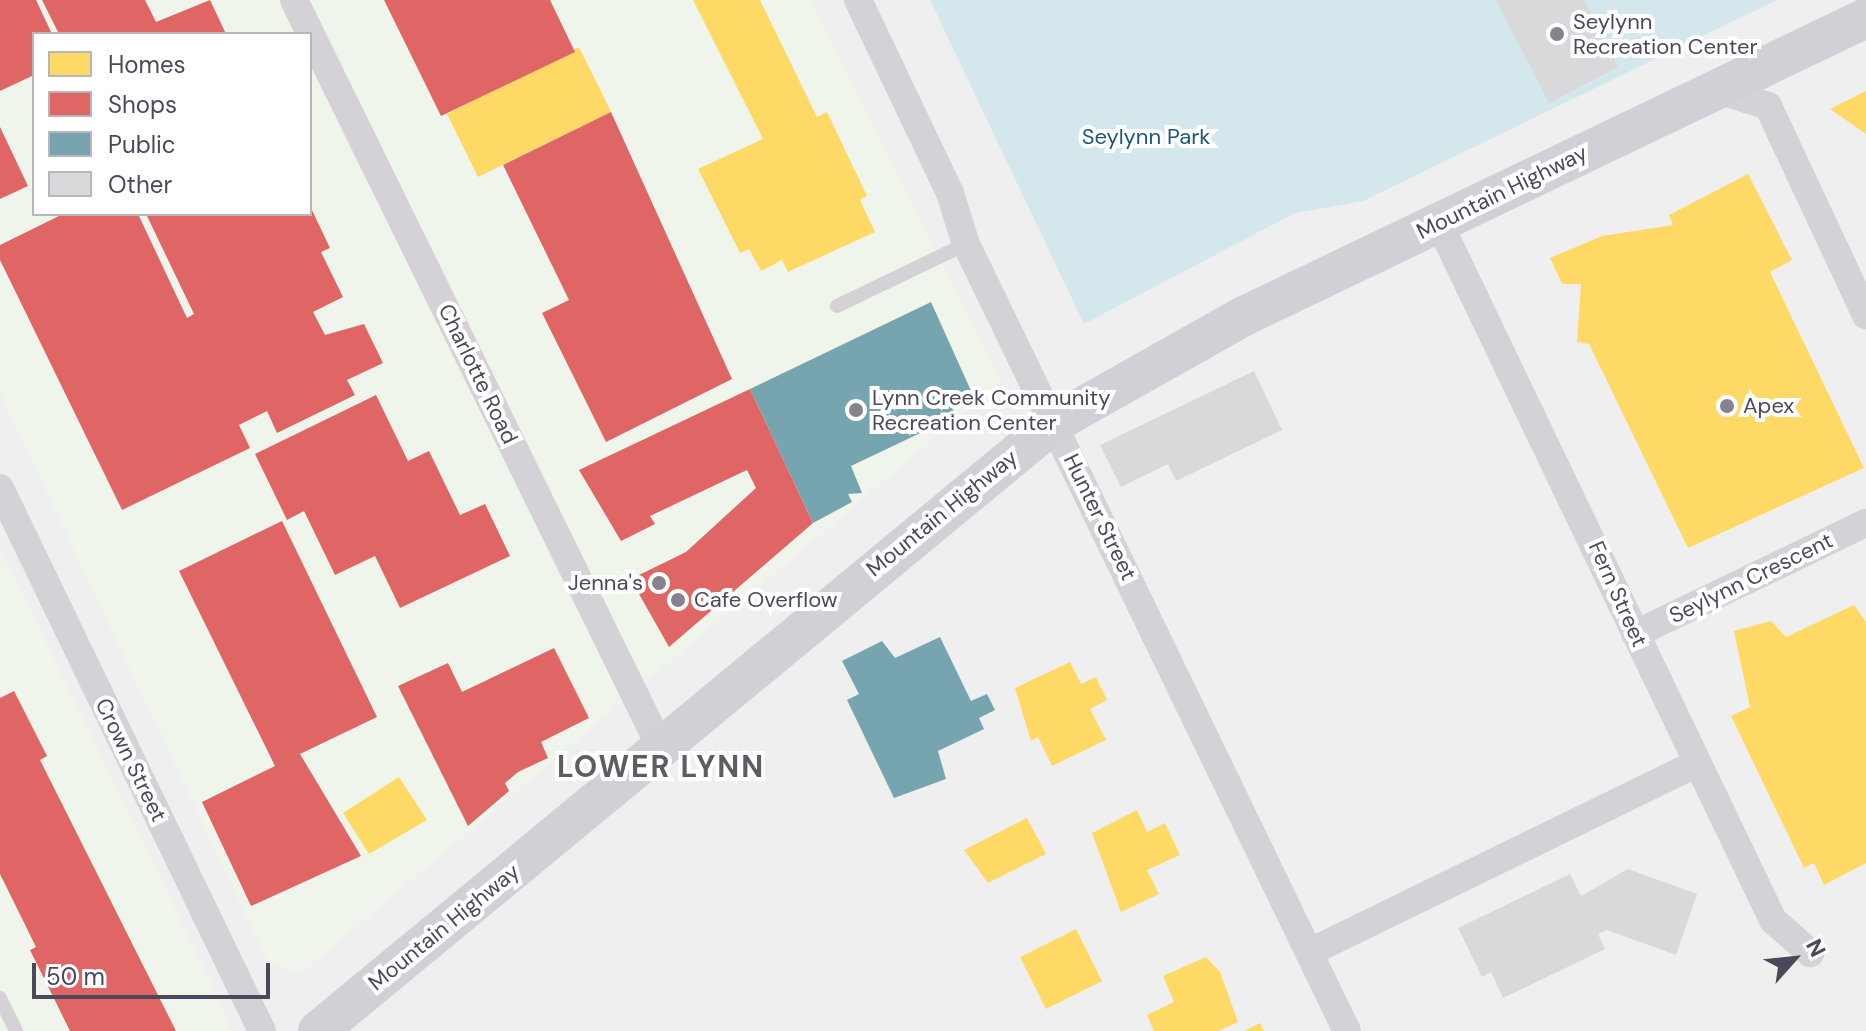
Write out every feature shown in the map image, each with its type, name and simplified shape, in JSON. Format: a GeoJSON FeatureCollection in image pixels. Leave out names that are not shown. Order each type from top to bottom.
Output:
{"type":"FeatureCollection","features":[{"type":"Feature","properties":{"kind":"street","name":"Charlotte Road"},"geometry":{"type":"LineString","coordinates":[[294,0],[310,32]]}},
{"type":"Feature","properties":{"kind":"street","name":"Hunter Street"},"geometry":{"type":"LineString","coordinates":[[858,0],[950,193],[966,244],[1347,1031]]}},
{"type":"Feature","properties":{"kind":"street","name":"Mountain Highway"},"geometry":{"type":"LineString","coordinates":[[318,1031],[1054,423],[1242,317],[1866,18]]}},
{"type":"Feature","properties":{"kind":"street","name":"Charlotte Road"},"geometry":{"type":"LineString","coordinates":[[312,37],[661,748]]}},
{"type":"Feature","properties":{"kind":"street"},"geometry":{"type":"LineString","coordinates":[[1788,54],[1768,106],[1866,315]]}},
{"type":"Feature","properties":{"kind":"street"},"geometry":{"type":"LineString","coordinates":[[1715,89],[1768,106]]}},
{"type":"Feature","properties":{"kind":"street","name":"Fern Street"},"geometry":{"type":"LineString","coordinates":[[1439,223],[1773,920],[1810,953]]}},
{"type":"Feature","properties":{"kind":"street","name":"Crown Street"},"geometry":{"type":"LineString","coordinates":[[0,488],[262,1031]]}},
{"type":"Feature","properties":{"kind":"street","name":"Seylynn Crescent"},"geometry":{"type":"LineString","coordinates":[[1635,634],[1866,523]]}},
{"type":"Feature","properties":{"kind":"street"},"geometry":{"type":"LineString","coordinates":[[1310,952],[1696,764]]}},
{"type":"Feature","properties":{"kind":"lane"},"geometry":{"type":"LineString","coordinates":[[837,306],[966,244]]}},
{"type":"Feature","properties":{"kind":"lane"},"geometry":{"type":"LineString","coordinates":[[0,998],[16,1031]]}},
{"type":"Feature","properties":{"kind":"shaded area"},"geometry":{"type":"Polygon","coordinates":[[[0,0],[810,0],[1001,382],[299,975],[268,962],[0,393],[0,0]]]}},
{"type":"Feature","properties":{"kind":"shaded area"},"geometry":{"type":"Polygon","coordinates":[[[0,547],[226,1014],[230,1031],[0,1031],[0,547]]]}},
{"type":"Feature","properties":{"kind":"green space","name":"Seylynn Park"},"geometry":{"type":"Polygon","coordinates":[[[930,0],[1777,0],[1363,201],[1295,213],[1084,324],[930,0]]]}},
{"type":"Feature","properties":{"kind":"building: Homes"},"geometry":{"type":"Polygon","coordinates":[[[693,0],[760,0],[817,117],[827,112],[867,196],[860,200],[875,232],[788,272],[782,260],[761,271],[749,249],[740,253],[698,169],[763,139],[693,0]]]}},
{"type":"Feature","properties":{"kind":"building: Homes"},"geometry":{"type":"Polygon","coordinates":[[[579,47],[611,112],[478,177],[447,114],[579,47]]]}},
{"type":"Feature","properties":{"kind":"building: Homes"},"geometry":{"type":"Polygon","coordinates":[[[1866,91],[1866,134],[1830,109],[1866,91]]]}},
{"type":"Feature","properties":{"kind":"building: Homes","name":"Apex"},"geometry":{"type":"Polygon","coordinates":[[[1748,174],[1792,260],[1770,272],[1864,468],[1688,548],[1589,344],[1577,342],[1581,284],[1562,284],[1550,258],[1602,236],[1673,225],[1669,215],[1748,174]]]}},
{"type":"Feature","properties":{"kind":"building: Homes"},"geometry":{"type":"Polygon","coordinates":[[[1854,605],[1866,622],[1866,863],[1824,885],[1814,863],[1804,868],[1731,716],[1750,707],[1734,631],[1771,621],[1786,637],[1854,605]]]}},
{"type":"Feature","properties":{"kind":"building: Homes"},"geometry":{"type":"Polygon","coordinates":[[[1070,662],[1081,684],[1096,677],[1107,700],[1090,709],[1106,740],[1052,766],[1038,737],[1031,741],[1015,688],[1070,662]]]}},
{"type":"Feature","properties":{"kind":"building: Homes"},"geometry":{"type":"Polygon","coordinates":[[[399,777],[427,820],[369,854],[343,813],[399,777]]]}},
{"type":"Feature","properties":{"kind":"building: Homes"},"geometry":{"type":"Polygon","coordinates":[[[1137,810],[1147,832],[1165,823],[1180,855],[1147,870],[1159,894],[1121,912],[1092,833],[1137,810]]]}},
{"type":"Feature","properties":{"kind":"building: Homes"},"geometry":{"type":"Polygon","coordinates":[[[1027,818],[1046,854],[988,883],[964,850],[1027,818]]]}},
{"type":"Feature","properties":{"kind":"building: Homes"},"geometry":{"type":"Polygon","coordinates":[[[1076,929],[1102,981],[1046,1009],[1020,957],[1076,929]]]}},
{"type":"Feature","properties":{"kind":"building: Homes"},"geometry":{"type":"Polygon","coordinates":[[[1206,957],[1220,972],[1238,1022],[1219,1031],[1154,1031],[1147,1015],[1174,1002],[1163,976],[1206,957]]]}},
{"type":"Feature","properties":{"kind":"building: Homes"},"geometry":{"type":"Polygon","coordinates":[[[1260,1023],[1264,1031],[1244,1031],[1260,1023]]]}},
{"type":"Feature","properties":{"kind":"building: Shops"},"geometry":{"type":"Polygon","coordinates":[[[0,0],[36,0],[51,32],[32,32],[32,76],[0,91],[0,0]]]}},
{"type":"Feature","properties":{"kind":"building: Shops"},"geometry":{"type":"Polygon","coordinates":[[[42,0],[145,0],[156,22],[210,0],[225,32],[58,32],[42,0]]]}},
{"type":"Feature","properties":{"kind":"building: Shops"},"geometry":{"type":"Polygon","coordinates":[[[384,0],[550,0],[575,52],[441,116],[384,0]]]}},
{"type":"Feature","properties":{"kind":"building: Shops"},"geometry":{"type":"Polygon","coordinates":[[[611,112],[732,379],[606,442],[542,313],[569,300],[503,165],[611,112]]]}},
{"type":"Feature","properties":{"kind":"building: Shops"},"geometry":{"type":"Polygon","coordinates":[[[0,127],[28,186],[0,199],[0,127]]]}},
{"type":"Feature","properties":{"kind":"building: Shops"},"geometry":{"type":"Polygon","coordinates":[[[312,210],[330,248],[321,252],[343,297],[313,312],[325,335],[364,324],[383,363],[347,380],[355,395],[277,433],[267,411],[239,425],[250,448],[122,510],[0,260],[0,245],[59,216],[139,216],[187,318],[194,314],[147,216],[312,216],[312,210]]]}},
{"type":"Feature","properties":{"kind":"building: Shops"},"geometry":{"type":"Polygon","coordinates":[[[750,389],[813,523],[669,647],[639,594],[645,591],[639,575],[686,552],[756,488],[747,470],[650,516],[655,524],[621,541],[579,470],[750,389]]]}},
{"type":"Feature","properties":{"kind":"building: Shops"},"geometry":{"type":"Polygon","coordinates":[[[376,395],[408,461],[429,451],[460,515],[485,504],[510,556],[400,608],[375,556],[335,575],[304,511],[287,520],[255,454],[376,395]]]}},
{"type":"Feature","properties":{"kind":"building: Shops"},"geometry":{"type":"Polygon","coordinates":[[[282,521],[377,717],[300,754],[361,856],[251,906],[202,802],[275,766],[179,571],[282,521]]]}},
{"type":"Feature","properties":{"kind":"building: Shops"},"geometry":{"type":"Polygon","coordinates":[[[554,648],[589,718],[541,742],[548,758],[518,772],[505,783],[509,791],[468,826],[398,686],[448,663],[462,692],[554,648]]]}},
{"type":"Feature","properties":{"kind":"building: Shops"},"geometry":{"type":"Polygon","coordinates":[[[14,691],[47,756],[40,760],[176,1031],[70,1031],[30,950],[36,947],[0,874],[0,698],[14,691]]]}},
{"type":"Feature","properties":{"kind":"building: Public","name":"Lynn Creek Community Recreation Center"},"geometry":{"type":"Polygon","coordinates":[[[931,302],[972,393],[950,404],[956,416],[851,466],[862,493],[848,494],[852,502],[813,523],[750,389],[931,302]]]}},
{"type":"Feature","properties":{"kind":"building: Public"},"geometry":{"type":"Polygon","coordinates":[[[940,637],[971,701],[987,694],[995,710],[979,718],[984,729],[938,751],[946,779],[894,798],[847,700],[859,694],[842,661],[882,641],[895,658],[940,637]]]}},
{"type":"Feature","properties":{"kind":"building: Other","name":"Seylynn Recreation Center"},"geometry":{"type":"Polygon","coordinates":[[[1496,0],[1584,0],[1618,67],[1549,103],[1496,0]]]}},
{"type":"Feature","properties":{"kind":"building: Other"},"geometry":{"type":"Polygon","coordinates":[[[1254,371],[1282,430],[1176,481],[1168,464],[1121,487],[1100,445],[1254,371]]]}},
{"type":"Feature","properties":{"kind":"building: Other"},"geometry":{"type":"Polygon","coordinates":[[[1628,869],[1697,894],[1676,955],[1607,930],[1598,934],[1605,949],[1503,998],[1491,972],[1482,977],[1458,928],[1570,874],[1581,896],[1628,869]]]}},
{"type":"Feature","properties":{"kind":"place","name":"Seylynn Recreation Center"},"geometry":{"type":"Point","coordinates":[1557,34]}},
{"type":"Feature","properties":{"kind":"place","name":"Apex"},"geometry":{"type":"Point","coordinates":[1727,406]}},
{"type":"Feature","properties":{"kind":"place","name":"Lynn Creek Community Recreation Center"},"geometry":{"type":"Point","coordinates":[856,410]}},
{"type":"Feature","properties":{"kind":"place","name":"Jenna's"},"geometry":{"type":"Point","coordinates":[659,583]}},
{"type":"Feature","properties":{"kind":"place","name":"Cafe Overflow"},"geometry":{"type":"Point","coordinates":[678,600]}},
{"type":"Feature","properties":{"kind":"district","name":"LOWER LYNN"},"geometry":{"type":"Point","coordinates":[661,767]}}]}
